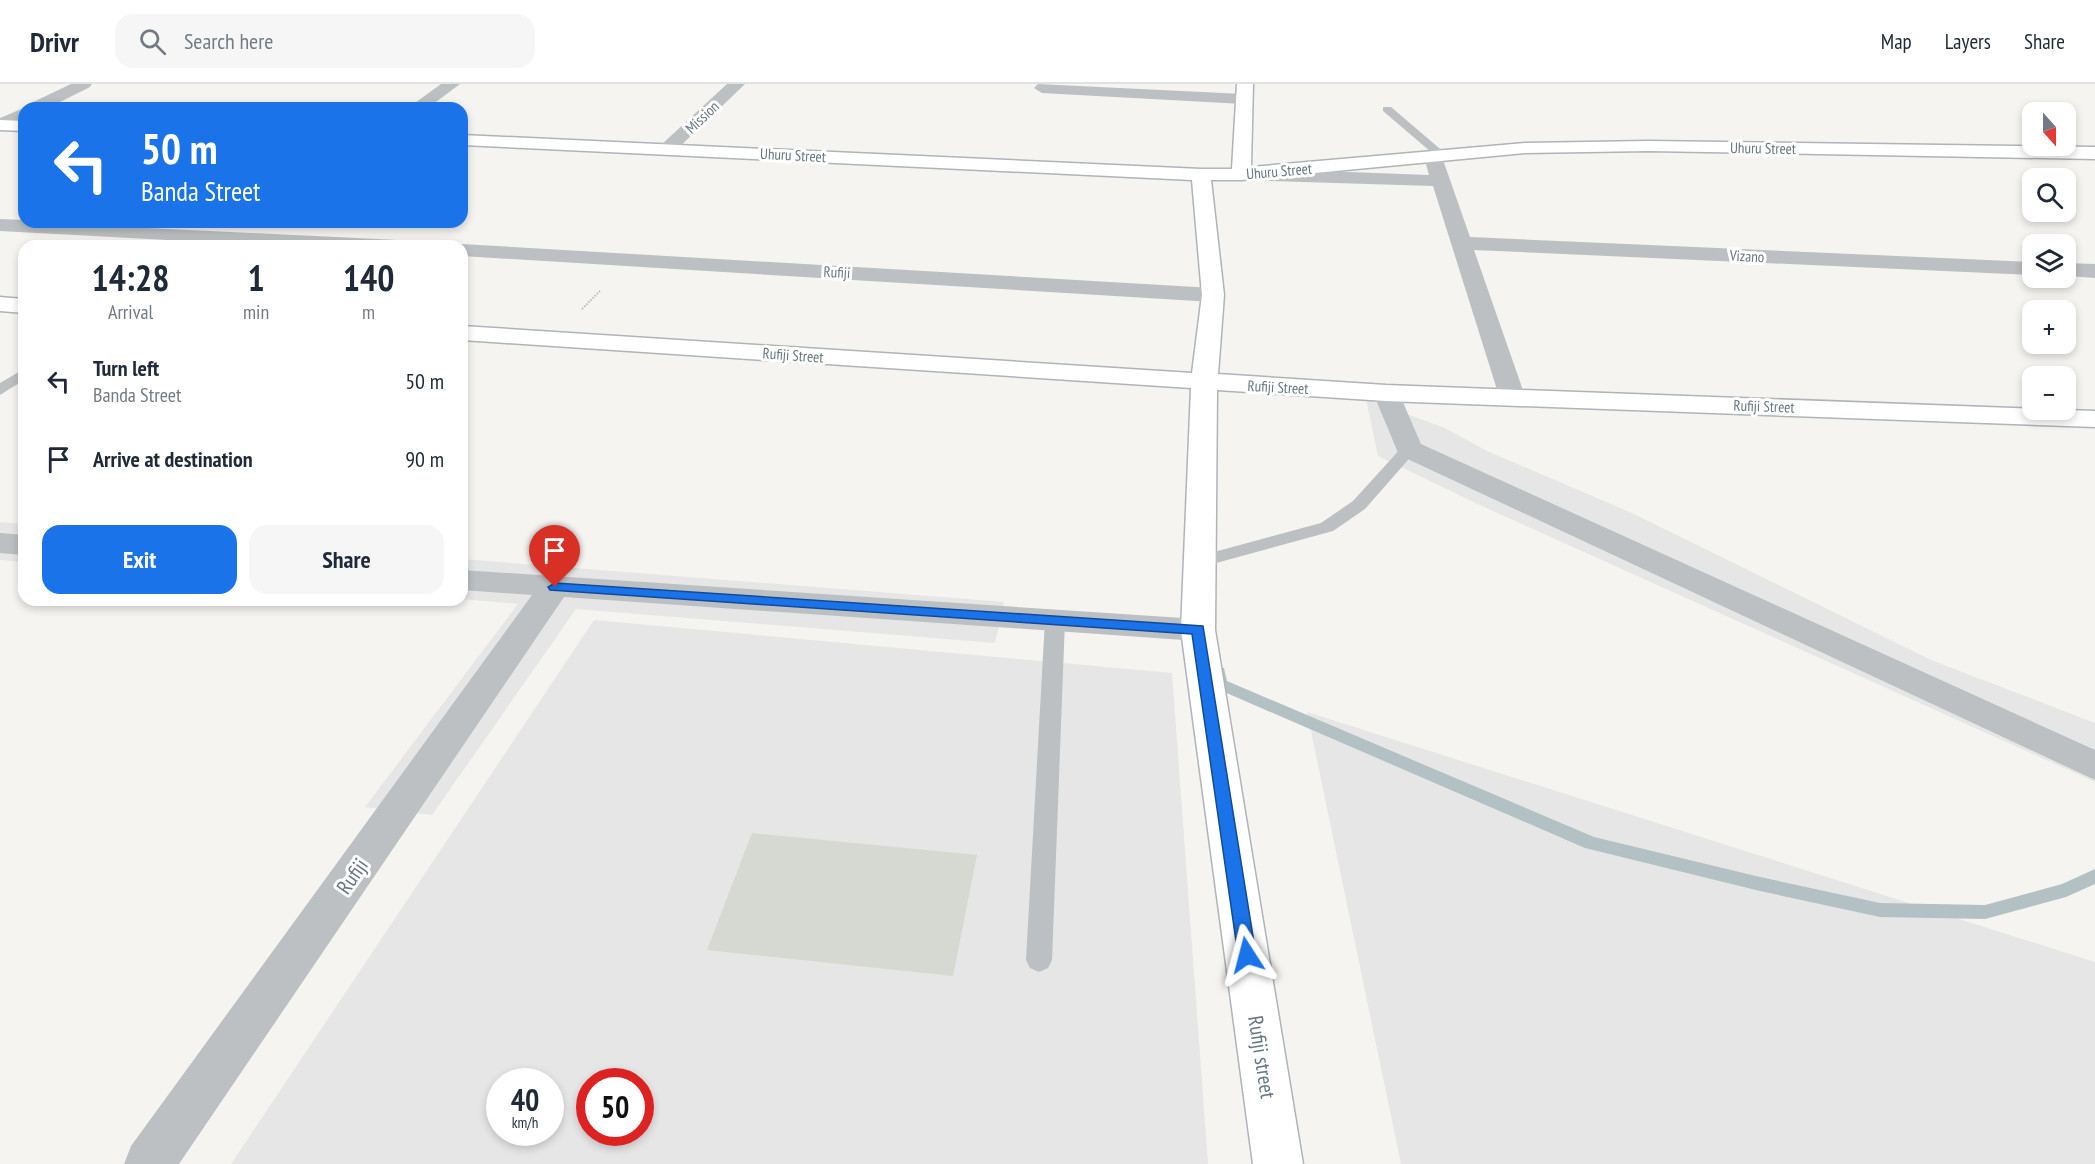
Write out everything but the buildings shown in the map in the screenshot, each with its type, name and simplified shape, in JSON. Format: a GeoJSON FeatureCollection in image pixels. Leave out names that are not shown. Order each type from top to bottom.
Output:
{"type":"FeatureCollection","features":[{"type":"Feature","properties":{"kind":"street"},"geometry":{"type":"LineString","coordinates":[[47,102],[84,84]]}},
{"type":"Feature","properties":{"kind":"street"},"geometry":{"type":"LineString","coordinates":[[426,102],[452,84]]}},
{"type":"Feature","properties":{"kind":"street","name":"Mission"},"geometry":{"type":"LineString","coordinates":[[667,149],[737,84]]}},
{"type":"Feature","properties":{"kind":"street"},"geometry":{"type":"LineString","coordinates":[[1042,88],[1245,91],[1241,174],[1442,181]]}},
{"type":"Feature","properties":{"kind":"street"},"geometry":{"type":"LineString","coordinates":[[0,125],[18,116]]}},
{"type":"Feature","properties":{"kind":"street"},"geometry":{"type":"LineString","coordinates":[[0,125],[18,126]]}},
{"type":"Feature","properties":{"kind":"street","name":"Uhuru Street"},"geometry":{"type":"LineString","coordinates":[[468,140],[1201,175],[1241,174],[1525,148],[1648,146],[2095,153]]}},
{"type":"Feature","properties":{"kind":"street"},"geometry":{"type":"LineString","coordinates":[[1438,156],[1442,181],[1461,243],[1512,396]]}},
{"type":"Feature","properties":{"kind":"street","name":"Rufiji street"},"geometry":{"type":"LineString","coordinates":[[1201,175],[1213,295],[1204,382],[1198,630],[1278,1164]]}},
{"type":"Feature","properties":{"kind":"street"},"geometry":{"type":"LineString","coordinates":[[0,225],[18,226]]}},
{"type":"Feature","properties":{"kind":"street"},"geometry":{"type":"LineString","coordinates":[[41,228],[203,240]]}},
{"type":"Feature","properties":{"kind":"street"},"geometry":{"type":"LineString","coordinates":[[219,240],[237,228]]}},
{"type":"Feature","properties":{"kind":"street","name":"Vizano"},"geometry":{"type":"LineString","coordinates":[[1461,243],[2022,268]]}},
{"type":"Feature","properties":{"kind":"street","name":"Rufiji"},"geometry":{"type":"LineString","coordinates":[[468,250],[1213,295]]}},
{"type":"Feature","properties":{"kind":"street"},"geometry":{"type":"LineString","coordinates":[[2076,270],[2095,271]]}},
{"type":"Feature","properties":{"kind":"street"},"geometry":{"type":"LineString","coordinates":[[0,304],[18,306]]}},
{"type":"Feature","properties":{"kind":"street","name":"Rufiji Street"},"geometry":{"type":"LineString","coordinates":[[468,333],[1386,393],[2095,419]]}},
{"type":"Feature","properties":{"kind":"street"},"geometry":{"type":"LineString","coordinates":[[1386,393],[1408,449],[2095,766]]}},
{"type":"Feature","properties":{"kind":"street"},"geometry":{"type":"LineString","coordinates":[[0,543],[18,544]]}},
{"type":"Feature","properties":{"kind":"street"},"geometry":{"type":"LineString","coordinates":[[468,580],[1198,630]]}},
{"type":"Feature","properties":{"kind":"street","name":"Rufiji"},"geometry":{"type":"LineString","coordinates":[[149,1164],[555,587]]}},
{"type":"Feature","properties":{"kind":"lane"},"geometry":{"type":"LineString","coordinates":[[1387,110],[1438,156]]}},
{"type":"Feature","properties":{"kind":"lane"},"geometry":{"type":"LineString","coordinates":[[0,390],[18,377]]}},
{"type":"Feature","properties":{"kind":"lane"},"geometry":{"type":"LineString","coordinates":[[1198,562],[1327,527],[1359,505],[1408,449]]}},
{"type":"Feature","properties":{"kind":"lane"},"geometry":{"type":"LineString","coordinates":[[1039,960],[1055,620]]}},
{"type":"Feature","properties":{"kind":"path"},"geometry":{"type":"LineString","coordinates":[[551,338],[633,260]]}},
{"type":"Feature","properties":{"kind":"shaded area"},"geometry":{"type":"Polygon","coordinates":[[[1366,399],[1445,428],[1487,451],[1632,513],[1931,660],[2095,723],[2095,782],[1482,506],[1378,456],[1366,399]]]}},
{"type":"Feature","properties":{"kind":"shaded area"},"geometry":{"type":"Polygon","coordinates":[[[0,522],[18,524],[18,562],[0,560],[0,522]]]}},
{"type":"Feature","properties":{"kind":"shaded area"},"geometry":{"type":"Polygon","coordinates":[[[468,559],[1004,602],[995,643],[576,609],[432,815],[365,807],[518,604],[468,600],[468,559]]]}},
{"type":"Feature","properties":{"kind":"shaded area"},"geometry":{"type":"Polygon","coordinates":[[[594,620],[1172,673],[1208,1164],[231,1164],[594,620]]]}},
{"type":"Feature","properties":{"kind":"shaded area"},"geometry":{"type":"Polygon","coordinates":[[[1307,712],[2095,962],[2095,1164],[1401,1164],[1307,712]]]}},
{"type":"Feature","properties":{"kind":"shaded area"},"geometry":{"type":"Polygon","coordinates":[[[752,833],[977,855],[953,976],[707,950],[752,833]]]}},
{"type":"Feature","properties":{"kind":"waterway"},"geometry":{"type":"LineString","coordinates":[[1219,672],[1220,684],[1591,843],[1760,884],[1880,910],[1985,912],[2066,890],[2095,876]]}},
{"type":"Feature","properties":{"kind":"route"},"geometry":{"type":"LineString","coordinates":[[555,587],[1198,630],[1247,955]]}}]}
